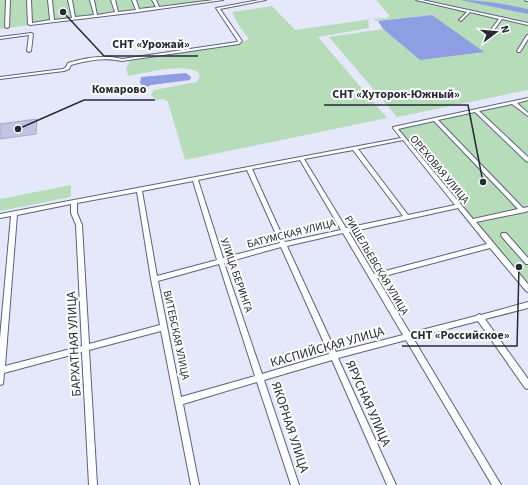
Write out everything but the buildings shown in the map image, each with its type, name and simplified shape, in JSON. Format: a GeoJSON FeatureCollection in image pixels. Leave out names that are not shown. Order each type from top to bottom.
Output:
{"type":"FeatureCollection","features":[{"type":"Feature","properties":{"kind":"street"},"geometry":{"type":"LineString","coordinates":[[8,0],[8,27]]}},
{"type":"Feature","properties":{"kind":"street"},"geometry":{"type":"LineString","coordinates":[[29,0],[30,24],[221,0]]}},
{"type":"Feature","properties":{"kind":"street"},"geometry":{"type":"LineString","coordinates":[[50,0],[52,21]]}},
{"type":"Feature","properties":{"kind":"street"},"geometry":{"type":"LineString","coordinates":[[70,0],[74,19]]}},
{"type":"Feature","properties":{"kind":"street"},"geometry":{"type":"LineString","coordinates":[[92,0],[96,16]]}},
{"type":"Feature","properties":{"kind":"street"},"geometry":{"type":"LineString","coordinates":[[113,0],[117,13]]}},
{"type":"Feature","properties":{"kind":"street"},"geometry":{"type":"LineString","coordinates":[[134,0],[138,11]]}},
{"type":"Feature","properties":{"kind":"street"},"geometry":{"type":"LineString","coordinates":[[154,0],[158,8]]}},
{"type":"Feature","properties":{"kind":"street"},"geometry":{"type":"LineString","coordinates":[[174,0],[178,6]]}},
{"type":"Feature","properties":{"kind":"street"},"geometry":{"type":"LineString","coordinates":[[217,0],[222,7]]}},
{"type":"Feature","properties":{"kind":"street"},"geometry":{"type":"LineString","coordinates":[[0,78],[66,69],[69,64],[80,62],[112,58],[123,59],[240,42],[218,10],[222,7],[264,0]]}},
{"type":"Feature","properties":{"kind":"street"},"geometry":{"type":"LineString","coordinates":[[418,0],[528,24]]}},
{"type":"Feature","properties":{"kind":"street"},"geometry":{"type":"LineString","coordinates":[[438,4],[443,0]]}},
{"type":"Feature","properties":{"kind":"street"},"geometry":{"type":"LineString","coordinates":[[461,20],[469,11]]}},
{"type":"Feature","properties":{"kind":"street"},"geometry":{"type":"LineString","coordinates":[[488,36],[501,18]]}},
{"type":"Feature","properties":{"kind":"street"},"geometry":{"type":"LineString","coordinates":[[0,38],[31,34],[29,51]]}},
{"type":"Feature","properties":{"kind":"street"},"geometry":{"type":"LineString","coordinates":[[519,51],[528,36]]}},
{"type":"Feature","properties":{"kind":"street"},"geometry":{"type":"LineString","coordinates":[[435,119],[528,99]]}},
{"type":"Feature","properties":{"kind":"street"},"geometry":{"type":"LineString","coordinates":[[513,102],[528,115]]}},
{"type":"Feature","properties":{"kind":"street"},"geometry":{"type":"LineString","coordinates":[[475,110],[528,160]]}},
{"type":"Feature","properties":{"kind":"street"},"geometry":{"type":"LineString","coordinates":[[435,119],[525,210]]}},
{"type":"Feature","properties":{"kind":"street","name":"ОРЕХОВАЯ УЛИЦА"},"geometry":{"type":"LineString","coordinates":[[435,119],[395,128],[402,140],[528,289]]}},
{"type":"Feature","properties":{"kind":"street"},"geometry":{"type":"LineString","coordinates":[[0,216],[402,140]]}},
{"type":"Feature","properties":{"kind":"street"},"geometry":{"type":"LineString","coordinates":[[355,149],[407,217]]}},
{"type":"Feature","properties":{"kind":"street","name":"РИШЕЛЬЕВСКАЯ УЛИЦА"},"geometry":{"type":"LineString","coordinates":[[301,158],[497,485]]}},
{"type":"Feature","properties":{"kind":"street","name":"ЯРУСНАЯ УЛИЦА"},"geometry":{"type":"LineString","coordinates":[[249,169],[285,244],[392,485]]}},
{"type":"Feature","properties":{"kind":"street","name":"УЛИЦА БЕРИНГА"},"geometry":{"type":"LineString","coordinates":[[195,179],[221,262],[261,378]]}},
{"type":"Feature","properties":{"kind":"street","name":"ВИТЕБСКАЯ УЛИЦА"},"geometry":{"type":"LineString","coordinates":[[139,190],[154,279],[195,485]]}},
{"type":"Feature","properties":{"kind":"street","name":"БАРХАТНАЯ УЛИЦА"},"geometry":{"type":"LineString","coordinates":[[74,202],[74,213],[78,225],[93,485]]}},
{"type":"Feature","properties":{"kind":"street","name":"БАТУМСКАЯ УЛИЦА"},"geometry":{"type":"LineString","coordinates":[[154,279],[285,244],[458,206]]}},
{"type":"Feature","properties":{"kind":"street"},"geometry":{"type":"LineString","coordinates":[[472,222],[525,210]]}},
{"type":"Feature","properties":{"kind":"street"},"geometry":{"type":"LineString","coordinates":[[0,381],[14,213]]}},
{"type":"Feature","properties":{"kind":"street"},"geometry":{"type":"LineString","coordinates":[[504,235],[528,262]]}},
{"type":"Feature","properties":{"kind":"street"},"geometry":{"type":"LineString","coordinates":[[372,277],[492,246]]}},
{"type":"Feature","properties":{"kind":"street","name":"КАСПИЙСКАЯ УЛИЦА"},"geometry":{"type":"LineString","coordinates":[[179,401],[407,336],[528,305]]}},
{"type":"Feature","properties":{"kind":"street"},"geometry":{"type":"LineString","coordinates":[[479,317],[528,385]]}},
{"type":"Feature","properties":{"kind":"street"},"geometry":{"type":"LineString","coordinates":[[0,371],[164,327]]}},
{"type":"Feature","properties":{"kind":"street","name":"ЯКОРНАЯ УЛИЦА"},"geometry":{"type":"LineString","coordinates":[[261,378],[295,485]]}},
{"type":"Feature","properties":{"kind":"green space"},"geometry":{"type":"Polygon","coordinates":[[[0,0],[221,0],[0,29],[0,0]]]}},
{"type":"Feature","properties":{"kind":"green space"},"geometry":{"type":"Polygon","coordinates":[[[376,0],[528,0],[528,90],[397,117],[329,37],[383,29],[420,60],[432,15],[375,21],[375,19],[390,16],[376,0]]]}},
{"type":"Feature","properties":{"kind":"green space"},"geometry":{"type":"Polygon","coordinates":[[[272,6],[295,30],[368,20],[369,28],[318,37],[387,118],[185,160],[168,102],[164,99],[156,100],[151,95],[154,90],[197,82],[200,77],[198,72],[191,69],[182,68],[128,76],[126,68],[130,61],[239,44],[249,39],[239,26],[232,12],[272,6]]]}},
{"type":"Feature","properties":{"kind":"green space"},"geometry":{"type":"Polygon","coordinates":[[[528,97],[528,289],[402,139],[395,128],[528,97]]]}},
{"type":"Feature","properties":{"kind":"green space"},"geometry":{"type":"Polygon","coordinates":[[[71,185],[71,197],[0,211],[0,199],[71,185]]]}},
{"type":"Feature","properties":{"kind":"water"},"geometry":{"type":"Polygon","coordinates":[[[460,0],[519,7],[528,9],[528,14],[460,0]]]}},
{"type":"Feature","properties":{"kind":"water"},"geometry":{"type":"Polygon","coordinates":[[[432,15],[484,52],[420,60],[383,29],[378,21],[432,15]]]}},
{"type":"Feature","properties":{"kind":"water"},"geometry":{"type":"Polygon","coordinates":[[[186,73],[191,77],[190,80],[151,85],[145,88],[140,83],[141,77],[186,73]]]}},
{"type":"Feature","properties":{"kind":"place","name":"СНТ «Урожай»"},"geometry":{"type":"Point","coordinates":[63,12]}},
{"type":"Feature","properties":{"kind":"place","name":"Комарово"},"geometry":{"type":"Point","coordinates":[18,129]}},
{"type":"Feature","properties":{"kind":"place","name":"СНТ «Хуторок-Южный»"},"geometry":{"type":"Point","coordinates":[483,182]}},
{"type":"Feature","properties":{"kind":"place","name":"СНТ «Российское»"},"geometry":{"type":"Point","coordinates":[519,267]}}]}
